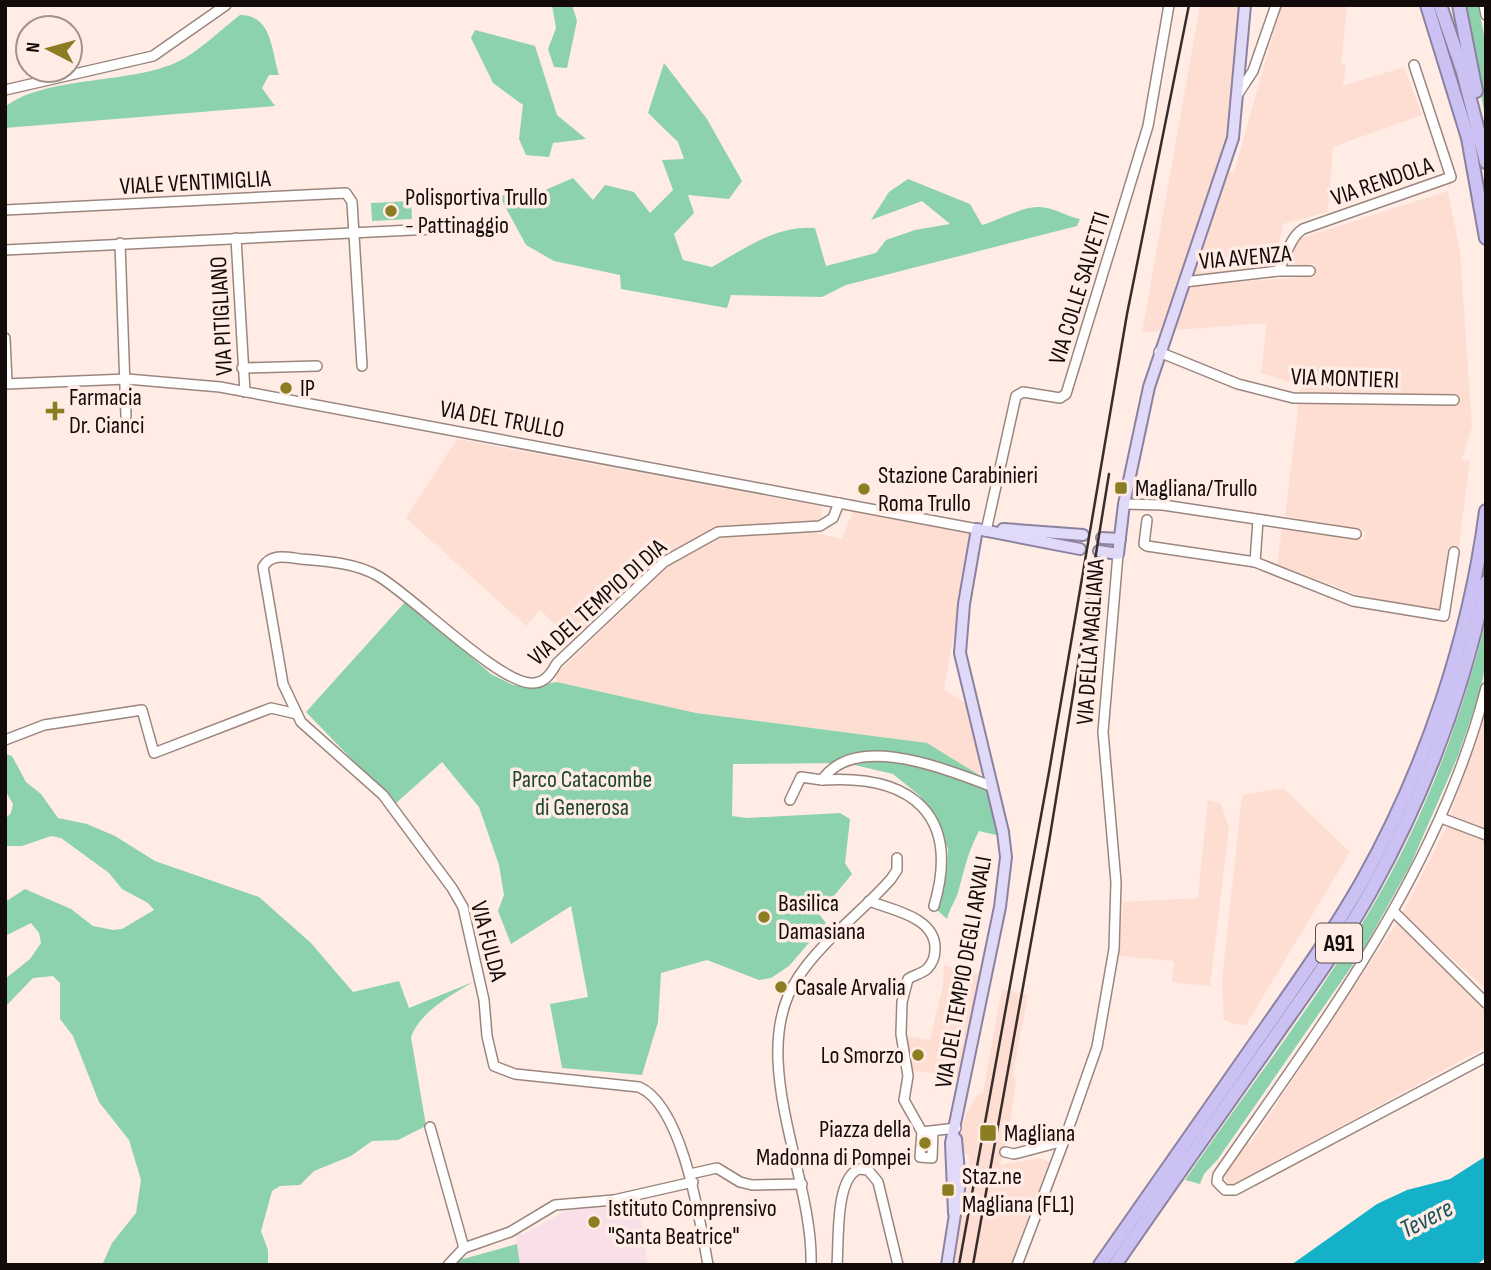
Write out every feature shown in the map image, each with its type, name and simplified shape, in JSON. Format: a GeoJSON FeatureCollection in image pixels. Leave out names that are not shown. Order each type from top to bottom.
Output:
{"type":"FeatureCollection","features":[{"type":"Feature","properties":{"kind":"highway"},"geometry":{"type":"LineString","coordinates":[[1427,5],[1468,138],[1486,239]]}},
{"type":"Feature","properties":{"kind":"highway"},"geometry":{"type":"LineString","coordinates":[[1440,5],[1463,72],[1486,159]]}},
{"type":"Feature","properties":{"kind":"highway"},"geometry":{"type":"LineString","coordinates":[[1459,5],[1486,159]]}},
{"type":"Feature","properties":{"kind":"highway","name":"A91"},"geometry":{"type":"LineString","coordinates":[[1100,1265],[1316,956],[1381,846],[1415,772],[1447,682],[1470,598],[1486,511]]}},
{"type":"Feature","properties":{"kind":"highway","name":"A91"},"geometry":{"type":"LineString","coordinates":[[1115,1265],[1329,958],[1381,873],[1436,754],[1462,676],[1486,582]]}},
{"type":"Feature","properties":{"kind":"main road","name":"VIA DELLA MAGLIANA"},"geometry":{"type":"LineString","coordinates":[[1118,554],[1124,505],[1144,407],[1159,352],[1233,138],[1245,5]]}},
{"type":"Feature","properties":{"kind":"main road","name":"VIA DEL TRULLO"},"geometry":{"type":"LineString","coordinates":[[982,530],[1021,529],[1083,535]]}},
{"type":"Feature","properties":{"kind":"main road","name":"VIA DEL TRULLO"},"geometry":{"type":"LineString","coordinates":[[982,530],[1080,549]]}},
{"type":"Feature","properties":{"kind":"main road","name":"VIA DEL TEMPIO DEGLI ARVALI"},"geometry":{"type":"LineString","coordinates":[[955,1130],[1003,887],[1005,845],[960,653],[964,604],[982,530]]}},
{"type":"Feature","properties":{"kind":"main road"},"geometry":{"type":"LineString","coordinates":[[1102,538],[1120,539]]}},
{"type":"Feature","properties":{"kind":"main road"},"geometry":{"type":"LineString","coordinates":[[1100,551],[1118,554]]}},
{"type":"Feature","properties":{"kind":"main road"},"geometry":{"type":"LineString","coordinates":[[947,1265],[960,1175],[955,1130]]}},
{"type":"Feature","properties":{"kind":"street"},"geometry":{"type":"LineString","coordinates":[[5,90],[153,56],[226,5]]}},
{"type":"Feature","properties":{"kind":"street","name":"VIA COLLE SALVETTI"},"geometry":{"type":"LineString","coordinates":[[982,530],[1016,396],[1023,392],[1060,398],[1066,394],[1148,126],[1169,5]]}},
{"type":"Feature","properties":{"kind":"street","name":"VIA DELLA MAGLIANA"},"geometry":{"type":"LineString","coordinates":[[1238,94],[1253,71],[1276,5]]}},
{"type":"Feature","properties":{"kind":"street"},"geometry":{"type":"LineString","coordinates":[[1484,5],[1486,15]]}},
{"type":"Feature","properties":{"kind":"street","name":"VIA RENDOLA"},"geometry":{"type":"LineString","coordinates":[[1278,271],[1292,239],[1303,229],[1451,177],[1414,65]]}},
{"type":"Feature","properties":{"kind":"street","name":"VIALE VENTIMIGLIA"},"geometry":{"type":"LineString","coordinates":[[5,210],[345,193],[351,199],[354,231]]}},
{"type":"Feature","properties":{"kind":"street"},"geometry":{"type":"LineString","coordinates":[[5,250],[494,226]]}},
{"type":"Feature","properties":{"kind":"street"},"geometry":{"type":"LineString","coordinates":[[354,231],[362,366]]}},
{"type":"Feature","properties":{"kind":"street","name":"VIA PITIGLIANO"},"geometry":{"type":"LineString","coordinates":[[236,238],[245,392]]}},
{"type":"Feature","properties":{"kind":"street"},"geometry":{"type":"LineString","coordinates":[[120,243],[127,416]]}},
{"type":"Feature","properties":{"kind":"street","name":"VIA AVENZA"},"geometry":{"type":"LineString","coordinates":[[1184,282],[1278,271],[1310,271]]}},
{"type":"Feature","properties":{"kind":"street"},"geometry":{"type":"LineString","coordinates":[[5,338],[6,383]]}},
{"type":"Feature","properties":{"kind":"street","name":"VIA MONTIERI"},"geometry":{"type":"LineString","coordinates":[[1159,352],[1238,384],[1293,398],[1454,400]]}},
{"type":"Feature","properties":{"kind":"street"},"geometry":{"type":"LineString","coordinates":[[242,369],[317,366]]}},
{"type":"Feature","properties":{"kind":"street","name":"VIA DEL TRULLO"},"geometry":{"type":"LineString","coordinates":[[6,383],[127,379],[182,382],[982,530]]}},
{"type":"Feature","properties":{"kind":"street","name":"VIA DEL TEMPIO DI DIA"},"geometry":{"type":"LineString","coordinates":[[276,556],[321,561],[377,575],[503,674],[531,684],[547,678],[557,663],[667,560],[718,533],[820,526],[833,518],[838,503]]}},
{"type":"Feature","properties":{"kind":"street"},"geometry":{"type":"LineString","coordinates":[[1124,505],[1163,505],[1356,534]]}},
{"type":"Feature","properties":{"kind":"street"},"geometry":{"type":"LineString","coordinates":[[1147,520],[1144,544],[1147,546],[1255,562],[1353,601],[1444,616],[1454,552]]}},
{"type":"Feature","properties":{"kind":"street"},"geometry":{"type":"LineString","coordinates":[[1255,562],[1258,520]]}},
{"type":"Feature","properties":{"kind":"street","name":"VIA DELLA MAGLIANA"},"geometry":{"type":"LineString","coordinates":[[1017,1265],[1097,1047],[1114,949],[1116,882],[1104,732],[1118,554]]}},
{"type":"Feature","properties":{"kind":"street","name":"VIA FULDA"},"geometry":{"type":"LineString","coordinates":[[276,556],[264,564],[262,576],[283,684],[296,714],[306,727],[383,795],[456,894],[465,913],[484,1000],[487,1036],[494,1066],[515,1074],[646,1090],[661,1105],[692,1178],[708,1265]]}},
{"type":"Feature","properties":{"kind":"street"},"geometry":{"type":"LineString","coordinates":[[1486,688],[1441,818],[1395,913],[1335,1007],[1218,1175],[1218,1185],[1228,1191],[1235,1189],[1486,1057]]}},
{"type":"Feature","properties":{"kind":"street"},"geometry":{"type":"LineString","coordinates":[[5,740],[44,724],[142,710],[154,753],[271,708],[296,714]]}},
{"type":"Feature","properties":{"kind":"street"},"geometry":{"type":"LineString","coordinates":[[822,780],[834,765],[850,760],[909,757],[991,786]]}},
{"type":"Feature","properties":{"kind":"street"},"geometry":{"type":"LineString","coordinates":[[790,800],[801,777],[874,781],[902,790],[918,800],[943,849],[942,879],[934,906]]}},
{"type":"Feature","properties":{"kind":"street"},"geometry":{"type":"LineString","coordinates":[[1441,818],[1486,835]]}},
{"type":"Feature","properties":{"kind":"street"},"geometry":{"type":"LineString","coordinates":[[811,1265],[811,1235],[776,1052],[784,1012],[801,973],[894,874],[897,858]]}},
{"type":"Feature","properties":{"kind":"street"},"geometry":{"type":"LineString","coordinates":[[869,901],[914,918],[933,934],[935,945],[932,962],[922,973],[908,979],[902,1002],[901,1034],[908,1076],[904,1100],[928,1132],[955,1130]]}},
{"type":"Feature","properties":{"kind":"street"},"geometry":{"type":"LineString","coordinates":[[1395,913],[1486,1003]]}},
{"type":"Feature","properties":{"kind":"street"},"geometry":{"type":"LineString","coordinates":[[430,1127],[464,1248]]}},
{"type":"Feature","properties":{"kind":"street"},"geometry":{"type":"LineString","coordinates":[[1005,1152],[1014,1154],[1064,1141]]}},
{"type":"Feature","properties":{"kind":"street"},"geometry":{"type":"LineString","coordinates":[[448,1265],[464,1248],[510,1232],[555,1205],[614,1200],[692,1178],[717,1168],[740,1182],[752,1185],[802,1184]]}},
{"type":"Feature","properties":{"kind":"street"},"geometry":{"type":"LineString","coordinates":[[837,1265],[843,1187],[848,1175],[859,1169],[870,1172],[878,1182],[898,1265]]}},
{"type":"Feature","properties":{"kind":"shaded area"},"geometry":{"type":"Polygon","coordinates":[[[1200,5],[1239,5],[1226,142],[1160,331],[1142,333],[1200,5]]]}},
{"type":"Feature","properties":{"kind":"shaded area"},"geometry":{"type":"Polygon","coordinates":[[[1281,5],[1347,5],[1341,63],[1346,65],[1343,86],[1404,67],[1422,115],[1333,147],[1328,212],[1283,224],[1275,261],[1271,266],[1193,279],[1229,172],[1234,173],[1281,5]]]}},
{"type":"Feature","properties":{"kind":"shaded area"},"geometry":{"type":"Polygon","coordinates":[[[1448,191],[1460,251],[1472,427],[1462,460],[1470,461],[1450,614],[1355,594],[1277,564],[1282,528],[1364,540],[1365,532],[1285,516],[1301,386],[1261,373],[1267,323],[1175,330],[1189,286],[1315,276],[1315,264],[1292,267],[1295,240],[1448,191]]]}},
{"type":"Feature","properties":{"kind":"shaded area"},"geometry":{"type":"Polygon","coordinates":[[[457,439],[820,506],[820,522],[716,530],[664,558],[574,642],[540,610],[526,626],[406,518],[457,439]]]}},
{"type":"Feature","properties":{"kind":"shaded area"},"geometry":{"type":"Polygon","coordinates":[[[853,511],[971,534],[944,689],[965,703],[984,778],[927,743],[696,713],[557,682],[555,675],[670,565],[722,537],[797,529],[842,539],[853,511]]]}},
{"type":"Feature","properties":{"kind":"shaded area"},"geometry":{"type":"Polygon","coordinates":[[[1486,712],[1486,989],[1402,914],[1445,830],[1486,712]]]}},
{"type":"Feature","properties":{"kind":"shaded area"},"geometry":{"type":"Polygon","coordinates":[[[1283,788],[1350,852],[1246,1025],[1235,1024],[1224,1020],[1222,980],[1242,795],[1283,788]]]}},
{"type":"Feature","properties":{"kind":"shaded area"},"geometry":{"type":"Polygon","coordinates":[[[1208,800],[1221,804],[1229,828],[1210,986],[1172,982],[1174,961],[1119,956],[1123,902],[1198,898],[1208,800]]]}},
{"type":"Feature","properties":{"kind":"shaded area"},"geometry":{"type":"Polygon","coordinates":[[[1397,922],[1486,1010],[1486,1047],[1230,1187],[1224,1176],[1245,1142],[1250,1144],[1397,922]]]}},
{"type":"Feature","properties":{"kind":"shaded area"},"geometry":{"type":"Polygon","coordinates":[[[944,965],[982,975],[959,1078],[912,1070],[905,1036],[930,1040],[943,985],[944,965]]]}},
{"type":"Feature","properties":{"kind":"shaded area"},"geometry":{"type":"Polygon","coordinates":[[[1002,989],[1028,995],[1013,1074],[1016,1080],[1011,1118],[1000,1165],[1039,1158],[1050,1162],[1012,1265],[953,1265],[969,1174],[969,1156],[960,1150],[959,1134],[976,1096],[983,1093],[1002,989]]]}},
{"type":"Feature","properties":{"kind":"shaded area","name":"Istituto Comprensivo \"Santa Beatrice\""},"geometry":{"type":"Polygon","coordinates":[[[638,1200],[648,1265],[520,1265],[516,1235],[525,1233],[567,1210],[638,1200]]]}},
{"type":"Feature","properties":{"kind":"green space"},"geometry":{"type":"Polygon","coordinates":[[[552,5],[572,5],[577,21],[567,68],[554,67],[548,49],[556,28],[552,5]]]}},
{"type":"Feature","properties":{"kind":"green space"},"geometry":{"type":"Polygon","coordinates":[[[1463,5],[1478,5],[1486,45],[1486,120],[1463,5]]]}},
{"type":"Feature","properties":{"kind":"green space"},"geometry":{"type":"Polygon","coordinates":[[[240,15],[258,21],[264,27],[272,45],[279,75],[269,75],[262,88],[275,106],[5,128],[5,107],[22,97],[64,85],[84,84],[84,82],[156,70],[184,59],[240,15]]]}},
{"type":"Feature","properties":{"kind":"green space"},"geometry":{"type":"Polygon","coordinates":[[[475,30],[535,46],[557,115],[586,139],[553,143],[549,157],[526,155],[519,139],[523,105],[493,83],[471,38],[475,30]]]}},
{"type":"Feature","properties":{"kind":"green space"},"geometry":{"type":"Polygon","coordinates":[[[664,63],[707,119],[742,181],[729,199],[688,195],[694,213],[674,234],[683,260],[712,267],[774,234],[815,228],[826,266],[876,253],[886,240],[915,230],[950,224],[922,201],[871,220],[889,192],[908,179],[970,204],[982,225],[1037,207],[1080,219],[1077,226],[846,285],[822,297],[731,295],[727,308],[621,289],[620,275],[554,261],[526,245],[500,197],[513,190],[534,195],[573,178],[593,200],[605,185],[634,192],[650,213],[673,190],[662,160],[684,159],[678,142],[648,113],[664,63]]]}},
{"type":"Feature","properties":{"kind":"green space","name":"Polisportiva Trullo - Pattinaggio"},"geometry":{"type":"Polygon","coordinates":[[[411,201],[412,219],[372,221],[371,203],[411,201]]]}},
{"type":"Feature","properties":{"kind":"green space","name":"Parco Catacombe di Generosa"},"geometry":{"type":"Polygon","coordinates":[[[406,601],[491,674],[513,685],[526,687],[557,682],[696,713],[927,743],[984,778],[1000,836],[979,831],[947,919],[936,909],[947,871],[948,850],[939,822],[919,795],[893,774],[846,763],[733,764],[732,816],[747,818],[840,813],[850,819],[845,863],[852,874],[819,914],[826,923],[789,966],[771,978],[759,980],[707,960],[661,973],[658,1022],[642,1075],[562,1068],[550,1004],[588,997],[571,906],[511,944],[498,911],[504,895],[499,865],[479,807],[442,762],[395,804],[306,712],[406,601]]]}},
{"type":"Feature","properties":{"kind":"green space"},"geometry":{"type":"Polygon","coordinates":[[[1486,620],[1486,665],[1478,698],[1458,756],[1410,866],[1363,950],[1218,1159],[1204,1174],[1200,1184],[1185,1180],[1327,978],[1390,875],[1424,805],[1453,732],[1486,620]]]}},
{"type":"Feature","properties":{"kind":"green space"},"geometry":{"type":"Polygon","coordinates":[[[5,754],[12,756],[26,782],[41,794],[58,818],[87,824],[115,836],[155,861],[259,897],[311,943],[353,992],[399,981],[409,1008],[473,982],[429,1012],[411,1037],[426,1126],[398,1140],[372,1141],[351,1156],[314,1171],[300,1185],[280,1186],[272,1191],[261,1231],[268,1250],[268,1265],[102,1265],[112,1243],[136,1213],[141,1180],[129,1140],[99,1102],[73,1036],[60,1019],[60,983],[53,976],[33,978],[5,1007],[5,979],[30,959],[41,943],[39,933],[31,923],[5,936],[5,902],[25,889],[71,909],[93,926],[113,930],[122,929],[154,910],[148,903],[122,889],[109,873],[61,838],[51,836],[22,846],[5,846],[5,819],[11,813],[13,804],[5,790],[5,754]]]}},
{"type":"Feature","properties":{"kind":"green space"},"geometry":{"type":"Polygon","coordinates":[[[517,1244],[520,1265],[451,1265],[462,1256],[463,1259],[517,1244]]]}},
{"type":"Feature","properties":{"kind":"water","name":"Tevere"},"geometry":{"type":"Polygon","coordinates":[[[1486,1156],[1486,1258],[1476,1265],[1291,1265],[1377,1204],[1407,1190],[1450,1179],[1486,1156]]]}},
{"type":"Feature","properties":{"kind":"railway"},"geometry":{"type":"LineString","coordinates":[[959,1265],[1049,772],[1127,314],[1189,5]]}},
{"type":"Feature","properties":{"kind":"railway"},"geometry":{"type":"LineString","coordinates":[[973,1265],[1049,842],[1109,474]]}},
{"type":"Feature","properties":{"kind":"place","name":"Polisportiva Trullo - Pattinaggio"},"geometry":{"type":"Point","coordinates":[391,211]}},
{"type":"Feature","properties":{"kind":"place","name":"IP"},"geometry":{"type":"Point","coordinates":[286,388]}},
{"type":"Feature","properties":{"kind":"place","name":"Farmacia Dr. Cianci"},"geometry":{"type":"Point","coordinates":[55,411]}},
{"type":"Feature","properties":{"kind":"place","name":"Magliana/Trullo"},"geometry":{"type":"Point","coordinates":[1121,488]}},
{"type":"Feature","properties":{"kind":"place","name":"Stazione Carabinieri Roma Trullo"},"geometry":{"type":"Point","coordinates":[864,489]}},
{"type":"Feature","properties":{"kind":"place","name":"Basilica Damasiana"},"geometry":{"type":"Point","coordinates":[764,917]}},
{"type":"Feature","properties":{"kind":"place","name":"Casale Arvalia"},"geometry":{"type":"Point","coordinates":[781,987]}},
{"type":"Feature","properties":{"kind":"place","name":"Lo Smorzo"},"geometry":{"type":"Point","coordinates":[918,1055]}},
{"type":"Feature","properties":{"kind":"place","name":"Magliana"},"geometry":{"type":"Point","coordinates":[988,1133]}},
{"type":"Feature","properties":{"kind":"place","name":"Piazza della Madonna di Pompei"},"geometry":{"type":"Point","coordinates":[925,1143]}},
{"type":"Feature","properties":{"kind":"place","name":"Staz.ne Magliana (FL1)"},"geometry":{"type":"Point","coordinates":[948,1190]}},
{"type":"Feature","properties":{"kind":"place","name":"Istituto Comprensivo \"Santa Beatrice\""},"geometry":{"type":"Point","coordinates":[594,1222]}}]}
